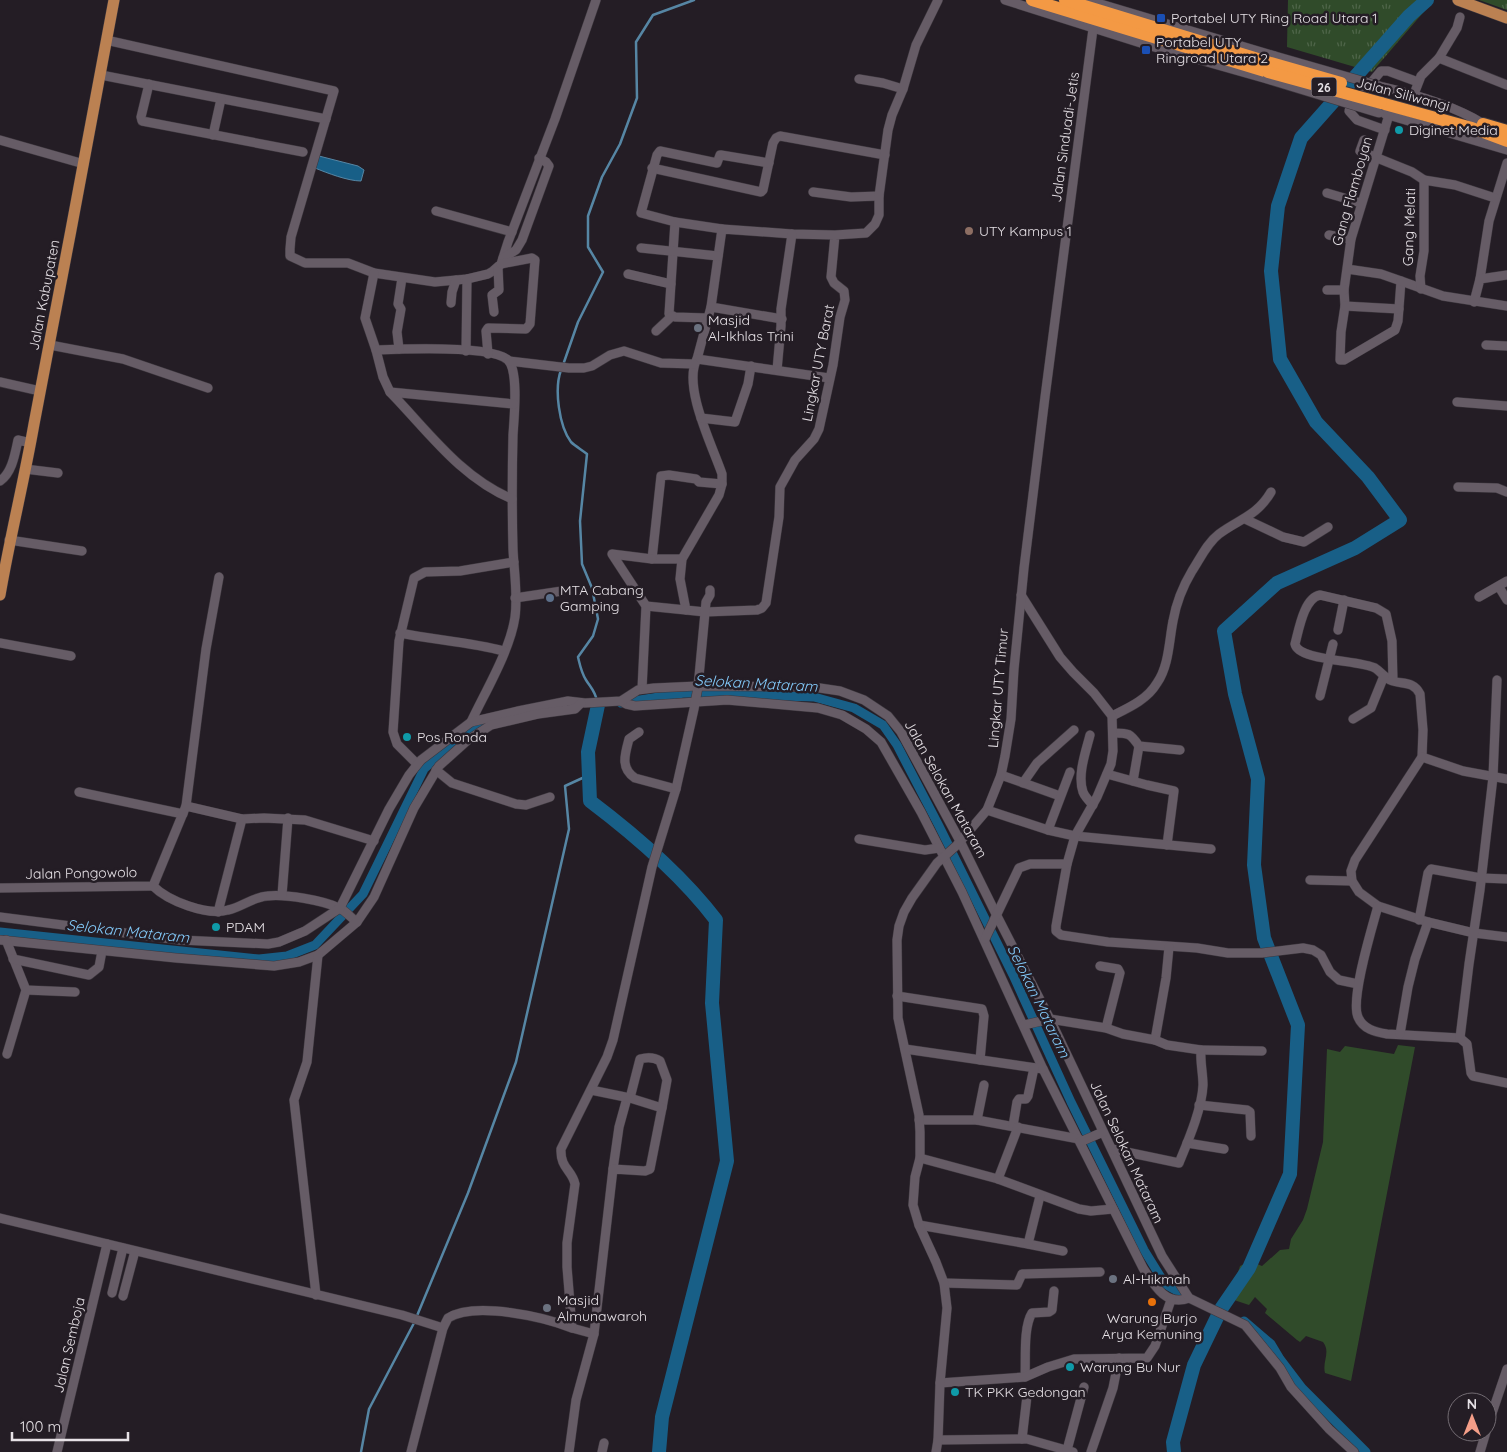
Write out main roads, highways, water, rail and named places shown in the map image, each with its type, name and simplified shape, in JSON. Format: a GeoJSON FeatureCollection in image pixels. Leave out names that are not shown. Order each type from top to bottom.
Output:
{"type":"FeatureCollection","features":[{"type":"Feature","properties":{"kind":"highway","name":"Jalan Siliwangi"},"geometry":{"type":"LineString","coordinates":[[1032,0],[1212,56],[1248,66],[1271,67]]}},
{"type":"Feature","properties":{"kind":"highway","name":"Jalan Siliwangi"},"geometry":{"type":"LineString","coordinates":[[1065,0],[1237,49],[1271,67],[1381,99],[1507,141]]}},
{"type":"Feature","properties":{"kind":"highway","name":"26"},"geometry":{"type":"LineString","coordinates":[[1212,56],[1219,60],[1226,68],[1248,66]]}},
{"type":"Feature","properties":{"kind":"highway","name":"Jalan Siliwangi"},"geometry":{"type":"LineString","coordinates":[[1381,99],[1482,123],[1507,131]]}},
{"type":"Feature","properties":{"kind":"main road","name":"Jalan Kabupaten"},"geometry":{"type":"LineString","coordinates":[[0,595],[1,579],[50,345],[114,0]]}},
{"type":"Feature","properties":{"kind":"main road"},"geometry":{"type":"LineString","coordinates":[[1458,0],[1507,18]]}},
{"type":"Feature","properties":{"kind":"water"},"geometry":{"type":"Polygon","coordinates":[[[319,156],[358,166],[364,170],[361,181],[344,178],[315,168],[319,156]]]}},
{"type":"Feature","properties":{"kind":"waterway"},"geometry":{"type":"LineString","coordinates":[[563,365],[578,322],[603,272],[588,247],[588,216],[602,177],[620,144],[637,98],[636,42],[653,15],[694,0]]}},
{"type":"Feature","properties":{"kind":"waterway"},"geometry":{"type":"LineString","coordinates":[[1174,1452],[1173,1442],[1194,1365],[1221,1309],[1249,1268],[1290,1174],[1298,1025],[1264,938],[1254,865],[1258,779],[1235,694],[1224,631],[1277,583],[1355,548],[1400,520],[1368,477],[1316,422],[1280,359],[1271,271],[1278,206],[1301,138],[1409,16],[1427,0]]}},
{"type":"Feature","properties":{"kind":"waterway"},"geometry":{"type":"LineString","coordinates":[[561,370],[558,397],[563,427],[571,442],[587,454],[580,521],[582,564],[592,588],[598,619],[593,636],[578,657],[583,674],[597,701]]}},
{"type":"Feature","properties":{"kind":"waterway","name":"Selokan Mataram"},"geometry":{"type":"LineString","coordinates":[[621,703],[684,693],[814,697],[854,708],[883,725],[897,745],[939,826],[1013,975],[1071,1102],[1144,1250],[1165,1284],[1188,1297]]}},
{"type":"Feature","properties":{"kind":"waterway"},"geometry":{"type":"LineString","coordinates":[[598,705],[588,752],[590,801],[624,827],[673,871],[716,920],[712,1003],[727,1161],[662,1417],[659,1452]]}},
{"type":"Feature","properties":{"kind":"waterway","name":"Selokan Mataram"},"geometry":{"type":"LineString","coordinates":[[0,932],[259,959],[287,956],[315,945],[363,894],[424,769],[457,739],[492,720]]}},
{"type":"Feature","properties":{"kind":"waterway"},"geometry":{"type":"LineString","coordinates":[[361,1452],[369,1409],[414,1323],[468,1193],[516,1062],[569,829],[565,786],[589,775]]}},
{"type":"Feature","properties":{"kind":"waterway","name":"Selokan Mataram"},"geometry":{"type":"LineString","coordinates":[[1244,1321],[1271,1344],[1302,1388],[1366,1452]]}},
{"type":"Feature","properties":{"kind":"place","name":"Portabel UTY Ring Road Utara 1"},"geometry":{"type":"Point","coordinates":[1161,18]}},
{"type":"Feature","properties":{"kind":"place","name":"Portabel UTY Ringroad Utara 2"},"geometry":{"type":"Point","coordinates":[1146,50]}},
{"type":"Feature","properties":{"kind":"place","name":"Diginet Media"},"geometry":{"type":"Point","coordinates":[1399,130]}},
{"type":"Feature","properties":{"kind":"place","name":"UTY Kampus 1"},"geometry":{"type":"Point","coordinates":[969,231]}},
{"type":"Feature","properties":{"kind":"place","name":"Masjid Al-Ikhlas Trini"},"geometry":{"type":"Point","coordinates":[698,328]}},
{"type":"Feature","properties":{"kind":"place","name":"MTA Cabang Gamping"},"geometry":{"type":"Point","coordinates":[550,598]}},
{"type":"Feature","properties":{"kind":"place","name":"Pos Ronda"},"geometry":{"type":"Point","coordinates":[407,737]}},
{"type":"Feature","properties":{"kind":"place","name":"PDAM"},"geometry":{"type":"Point","coordinates":[216,927]}},
{"type":"Feature","properties":{"kind":"place","name":"Al-Hikmah"},"geometry":{"type":"Point","coordinates":[1113,1279]}},
{"type":"Feature","properties":{"kind":"place","name":"Warung Burjo Arya Kemuning"},"geometry":{"type":"Point","coordinates":[1152,1302]}},
{"type":"Feature","properties":{"kind":"place","name":"Masjid Almunawaroh"},"geometry":{"type":"Point","coordinates":[547,1308]}},
{"type":"Feature","properties":{"kind":"place","name":"Warung Bu Nur"},"geometry":{"type":"Point","coordinates":[1070,1367]}},
{"type":"Feature","properties":{"kind":"place","name":"TK PKK Gedongan"},"geometry":{"type":"Point","coordinates":[955,1392]}}]}
